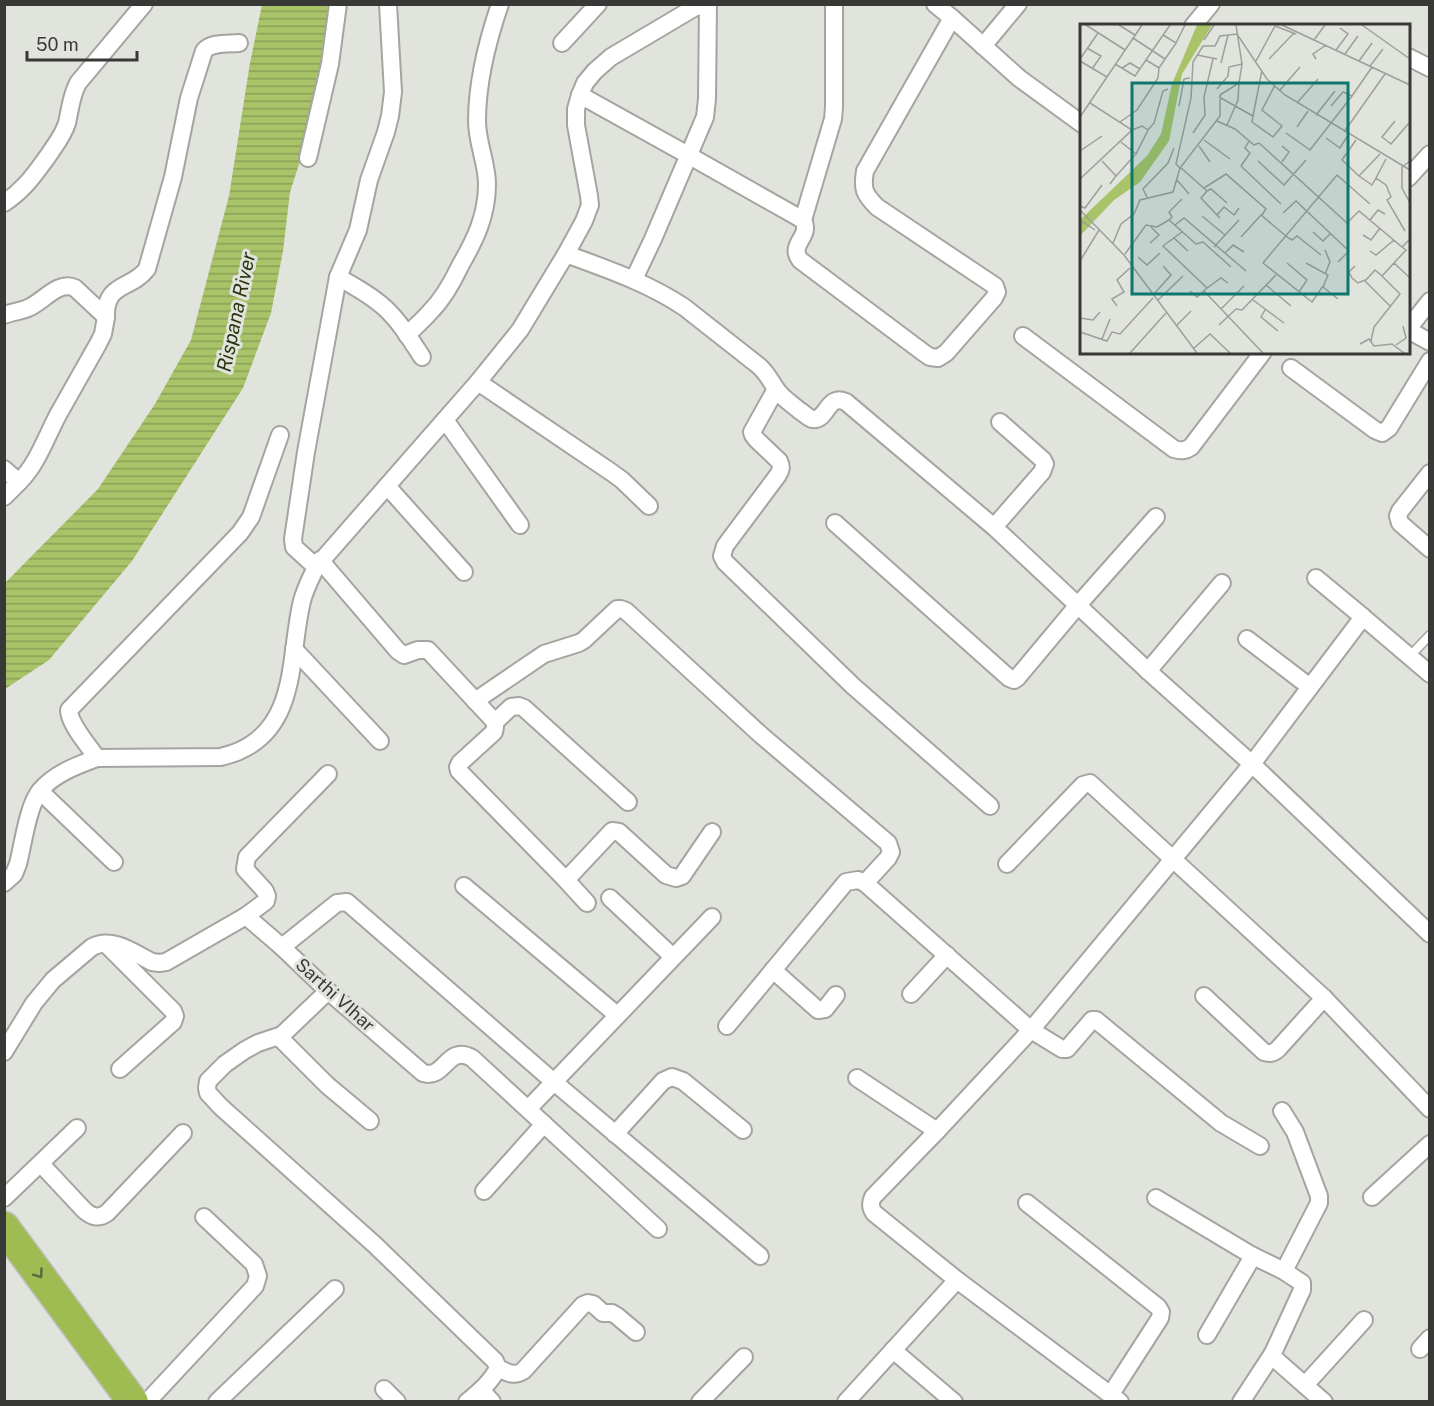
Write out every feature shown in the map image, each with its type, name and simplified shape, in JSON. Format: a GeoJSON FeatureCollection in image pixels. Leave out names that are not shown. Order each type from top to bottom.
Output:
{"type":"FeatureCollection","features":[{"type":"Feature","properties":{"kind":"highway"},"geometry":{"type":"LineString","coordinates":[[4,1227],[133,1401]]}},
{"type":"Feature","properties":{"kind":"highway"},"geometry":{"type":"LineString","coordinates":[[4,1260],[109,1401]]}},
{"type":"Feature","properties":{"kind":"street"},"geometry":{"type":"LineString","coordinates":[[4,203],[31,180],[62,136],[73,92],[78,83],[144,4]]}},
{"type":"Feature","properties":{"kind":"street"},"geometry":{"type":"LineString","coordinates":[[308,158],[330,64],[338,4]]}},
{"type":"Feature","properties":{"kind":"street"},"geometry":{"type":"LineString","coordinates":[[388,4],[393,92],[390,116],[369,180],[358,230],[338,277],[306,452],[293,539],[294,547],[318,563],[401,654],[428,650],[495,722]]}},
{"type":"Feature","properties":{"kind":"street"},"geometry":{"type":"LineString","coordinates":[[407,334],[429,313],[452,283],[474,242],[483,216],[486,200],[486,172],[477,118],[487,48],[500,4]]}},
{"type":"Feature","properties":{"kind":"street"},"geometry":{"type":"LineString","coordinates":[[562,43],[598,4]]}},
{"type":"Feature","properties":{"kind":"street"},"geometry":{"type":"LineString","coordinates":[[4,884],[14,873],[18,864],[34,801],[40,791],[66,771],[97,758],[221,756],[239,751],[255,742],[270,728],[280,712],[288,687],[302,600],[318,563],[478,382],[520,330],[584,221],[590,205],[576,125],[576,109],[585,82],[611,57],[703,4]]}},
{"type":"Feature","properties":{"kind":"street"},"geometry":{"type":"LineString","coordinates":[[633,279],[705,117],[708,4]]}},
{"type":"Feature","properties":{"kind":"street"},"geometry":{"type":"LineString","coordinates":[[803,220],[833,119],[834,4]]}},
{"type":"Feature","properties":{"kind":"street"},"geometry":{"type":"LineString","coordinates":[[935,4],[1019,78],[1080,123]]}},
{"type":"Feature","properties":{"kind":"street"},"geometry":{"type":"LineString","coordinates":[[983,46],[1018,4]]}},
{"type":"Feature","properties":{"kind":"street"},"geometry":{"type":"LineString","coordinates":[[1195,24],[1211,4]]}},
{"type":"Feature","properties":{"kind":"street"},"geometry":{"type":"LineString","coordinates":[[580,95],[803,220],[806,231],[796,251],[800,260],[930,357],[938,358],[994,298],[997,292],[995,286],[877,207],[864,190],[863,182],[865,171],[952,18]]}},
{"type":"Feature","properties":{"kind":"street"},"geometry":{"type":"LineString","coordinates":[[4,497],[27,474],[35,462],[59,413],[98,344],[103,334],[106,305],[111,295],[137,279],[147,269],[173,177],[189,98],[204,51],[211,46],[239,43]]}},
{"type":"Feature","properties":{"kind":"street"},"geometry":{"type":"LineString","coordinates":[[1410,58],[1430,68]]}},
{"type":"Feature","properties":{"kind":"street"},"geometry":{"type":"LineString","coordinates":[[1410,176],[1430,154]]}},
{"type":"Feature","properties":{"kind":"street"},"geometry":{"type":"LineString","coordinates":[[566,254],[633,279],[684,307],[759,366],[769,376],[782,396],[808,417],[812,419],[820,417],[837,400],[846,402],[994,527],[1148,671],[1252,764],[1430,934]]}},
{"type":"Feature","properties":{"kind":"street"},"geometry":{"type":"LineString","coordinates":[[338,277],[385,307],[422,357]]}},
{"type":"Feature","properties":{"kind":"street"},"geometry":{"type":"LineString","coordinates":[[4,315],[28,308],[61,287],[70,286],[106,317]]}},
{"type":"Feature","properties":{"kind":"street"},"geometry":{"type":"LineString","coordinates":[[1410,327],[1430,301]]}},
{"type":"Feature","properties":{"kind":"street"},"geometry":{"type":"LineString","coordinates":[[1410,331],[1430,342]]}},
{"type":"Feature","properties":{"kind":"street"},"geometry":{"type":"LineString","coordinates":[[1023,336],[1174,449],[1183,451],[1191,447],[1261,354]]}},
{"type":"Feature","properties":{"kind":"street"},"geometry":{"type":"LineString","coordinates":[[1291,368],[1382,433],[1389,428],[1430,361]]}},
{"type":"Feature","properties":{"kind":"street"},"geometry":{"type":"LineString","coordinates":[[478,382],[611,472],[649,506]]}},
{"type":"Feature","properties":{"kind":"street"},"geometry":{"type":"LineString","coordinates":[[776,389],[752,432],[756,439],[779,461],[781,470],[725,546],[722,556],[854,686],[990,806]]}},
{"type":"Feature","properties":{"kind":"street"},"geometry":{"type":"LineString","coordinates":[[445,420],[520,525]]}},
{"type":"Feature","properties":{"kind":"street"},"geometry":{"type":"LineString","coordinates":[[994,527],[1042,472],[1045,464],[1000,422]]}},
{"type":"Feature","properties":{"kind":"street"},"geometry":{"type":"LineString","coordinates":[[97,758],[73,723],[69,710],[240,533],[251,517],[280,435]]}},
{"type":"Feature","properties":{"kind":"street"},"geometry":{"type":"LineString","coordinates":[[4,469],[19,482]]}},
{"type":"Feature","properties":{"kind":"street"},"geometry":{"type":"LineString","coordinates":[[1430,473],[1398,516],[1400,522],[1430,549]]}},
{"type":"Feature","properties":{"kind":"street"},"geometry":{"type":"LineString","coordinates":[[387,486],[464,572]]}},
{"type":"Feature","properties":{"kind":"street"},"geometry":{"type":"LineString","coordinates":[[835,522],[1011,680],[1017,678],[1156,517]]}},
{"type":"Feature","properties":{"kind":"street"},"geometry":{"type":"LineString","coordinates":[[1316,578],[1430,674]]}},
{"type":"Feature","properties":{"kind":"street"},"geometry":{"type":"LineString","coordinates":[[1148,671],[1222,583]]}},
{"type":"Feature","properties":{"kind":"street"},"geometry":{"type":"LineString","coordinates":[[475,701],[544,654],[584,640],[617,609],[626,610],[761,735],[888,843],[891,852],[888,858],[865,883]]}},
{"type":"Feature","properties":{"kind":"street"},"geometry":{"type":"LineString","coordinates":[[1027,1203],[1158,1307],[1161,1312],[1160,1318],[1116,1398],[957,1280],[877,1216],[870,1204],[873,1197],[1030,1030],[1252,764],[1363,617]]}},
{"type":"Feature","properties":{"kind":"street"},"geometry":{"type":"LineString","coordinates":[[1247,639],[1310,687]]}},
{"type":"Feature","properties":{"kind":"street"},"geometry":{"type":"LineString","coordinates":[[294,649],[380,741]]}},
{"type":"Feature","properties":{"kind":"street"},"geometry":{"type":"LineString","coordinates":[[587,903],[459,771],[460,763],[494,732],[495,722],[511,707],[519,706],[524,708],[628,802]]}},
{"type":"Feature","properties":{"kind":"street"},"geometry":{"type":"LineString","coordinates":[[4,1052],[34,1003],[53,980],[97,944],[112,943],[152,962],[166,962],[246,916],[266,901],[266,891],[245,869],[247,857],[328,774]]}},
{"type":"Feature","properties":{"kind":"street"},"geometry":{"type":"LineString","coordinates":[[1007,864],[1083,785],[1093,784],[1324,998],[1430,1109]]}},
{"type":"Feature","properties":{"kind":"street"},"geometry":{"type":"LineString","coordinates":[[40,791],[114,862]]}},
{"type":"Feature","properties":{"kind":"street"},"geometry":{"type":"LineString","coordinates":[[566,880],[612,831],[619,832],[666,875],[676,878],[682,876],[712,832]]}},
{"type":"Feature","properties":{"kind":"street"},"geometry":{"type":"LineString","coordinates":[[727,1026],[846,882],[858,880],[865,883],[1030,1030],[1065,1049],[1092,1020],[1096,1020],[1221,1123],[1260,1146]]}},
{"type":"Feature","properties":{"kind":"street"},"geometry":{"type":"LineString","coordinates":[[465,886],[617,1015]]}},
{"type":"Feature","properties":{"kind":"street"},"geometry":{"type":"LineString","coordinates":[[610,898],[673,957]]}},
{"type":"Feature","properties":{"kind":"street"},"geometry":{"type":"LineString","coordinates":[[282,947],[337,903],[347,902],[554,1082],[760,1256]]}},
{"type":"Feature","properties":{"kind":"street","name":"Sarthi VIhar"},"geometry":{"type":"LineString","coordinates":[[246,916],[423,1073],[431,1075],[435,1073],[458,1054],[466,1054],[472,1058],[658,1229]]}},
{"type":"Feature","properties":{"kind":"street"},"geometry":{"type":"LineString","coordinates":[[528,1110],[712,917]]}},
{"type":"Feature","properties":{"kind":"street"},"geometry":{"type":"LineString","coordinates":[[106,943],[173,1011],[175,1016],[173,1022],[120,1069]]}},
{"type":"Feature","properties":{"kind":"street"},"geometry":{"type":"LineString","coordinates":[[911,994],[946,955]]}},
{"type":"Feature","properties":{"kind":"street"},"geometry":{"type":"LineString","coordinates":[[773,970],[818,1010],[825,1009],[836,995]]}},
{"type":"Feature","properties":{"kind":"street"},"geometry":{"type":"LineString","coordinates":[[328,991],[279,1037],[258,1043],[235,1056],[208,1082],[208,1093],[375,1245],[495,1361],[498,1368],[512,1374],[523,1371],[569,1319],[588,1303],[603,1312],[617,1316],[636,1332]]}},
{"type":"Feature","properties":{"kind":"street"},"geometry":{"type":"LineString","coordinates":[[1204,996],[1264,1052],[1268,1053],[1275,1052],[1324,998]]}},
{"type":"Feature","properties":{"kind":"street"},"geometry":{"type":"LineString","coordinates":[[279,1037],[327,1085],[369,1121]]}},
{"type":"Feature","properties":{"kind":"street"},"geometry":{"type":"LineString","coordinates":[[615,1134],[663,1081],[672,1077],[683,1081],[743,1130]]}},
{"type":"Feature","properties":{"kind":"street"},"geometry":{"type":"LineString","coordinates":[[857,1078],[937,1131]]}},
{"type":"Feature","properties":{"kind":"street"},"geometry":{"type":"LineString","coordinates":[[1282,1111],[1295,1132],[1320,1196],[1319,1203],[1284,1271]]}},
{"type":"Feature","properties":{"kind":"street"},"geometry":{"type":"LineString","coordinates":[[484,1191],[544,1124]]}},
{"type":"Feature","properties":{"kind":"street"},"geometry":{"type":"LineString","coordinates":[[4,1198],[76,1128]]}},
{"type":"Feature","properties":{"kind":"street"},"geometry":{"type":"LineString","coordinates":[[41,1164],[89,1215],[98,1217],[107,1213],[183,1133]]}},
{"type":"Feature","properties":{"kind":"street"},"geometry":{"type":"LineString","coordinates":[[1372,1197],[1430,1144]]}},
{"type":"Feature","properties":{"kind":"street"},"geometry":{"type":"LineString","coordinates":[[1156,1198],[1253,1256],[1284,1271],[1300,1282],[1303,1287],[1273,1353],[1241,1401]]}},
{"type":"Feature","properties":{"kind":"street"},"geometry":{"type":"LineString","coordinates":[[147,1401],[257,1282],[258,1276],[254,1264],[204,1217]]}},
{"type":"Feature","properties":{"kind":"street"},"geometry":{"type":"LineString","coordinates":[[1207,1335],[1253,1256]]}},
{"type":"Feature","properties":{"kind":"street"},"geometry":{"type":"LineString","coordinates":[[846,1401],[957,1280]]}},
{"type":"Feature","properties":{"kind":"street"},"geometry":{"type":"LineString","coordinates":[[217,1401],[335,1289]]}},
{"type":"Feature","properties":{"kind":"street"},"geometry":{"type":"LineString","coordinates":[[1305,1385],[1364,1320]]}},
{"type":"Feature","properties":{"kind":"street"},"geometry":{"type":"LineString","coordinates":[[893,1350],[954,1401]]}},
{"type":"Feature","properties":{"kind":"street"},"geometry":{"type":"LineString","coordinates":[[1273,1353],[1275,1359],[1324,1401]]}},
{"type":"Feature","properties":{"kind":"street"},"geometry":{"type":"LineString","coordinates":[[700,1401],[744,1357]]}},
{"type":"Feature","properties":{"kind":"street"},"geometry":{"type":"LineString","coordinates":[[467,1401],[486,1396],[491,1379],[498,1368]]}},
{"type":"Feature","properties":{"kind":"street"},"geometry":{"type":"LineString","coordinates":[[384,1389],[397,1401]]}},
{"type":"Feature","properties":{"kind":"lane"},"geometry":{"type":"LineString","coordinates":[[1409,657],[1430,635]]}},
{"type":"Feature","properties":{"kind":"water","name":"Rispana River"},"geometry":{"type":"Polygon","coordinates":[[[262,5],[331,5],[331,32],[306,143],[290,192],[283,251],[271,313],[243,388],[132,561],[49,660],[5,689],[4,584],[98,489],[155,404],[191,340],[229,196],[250,63],[262,5]]]}}]}
